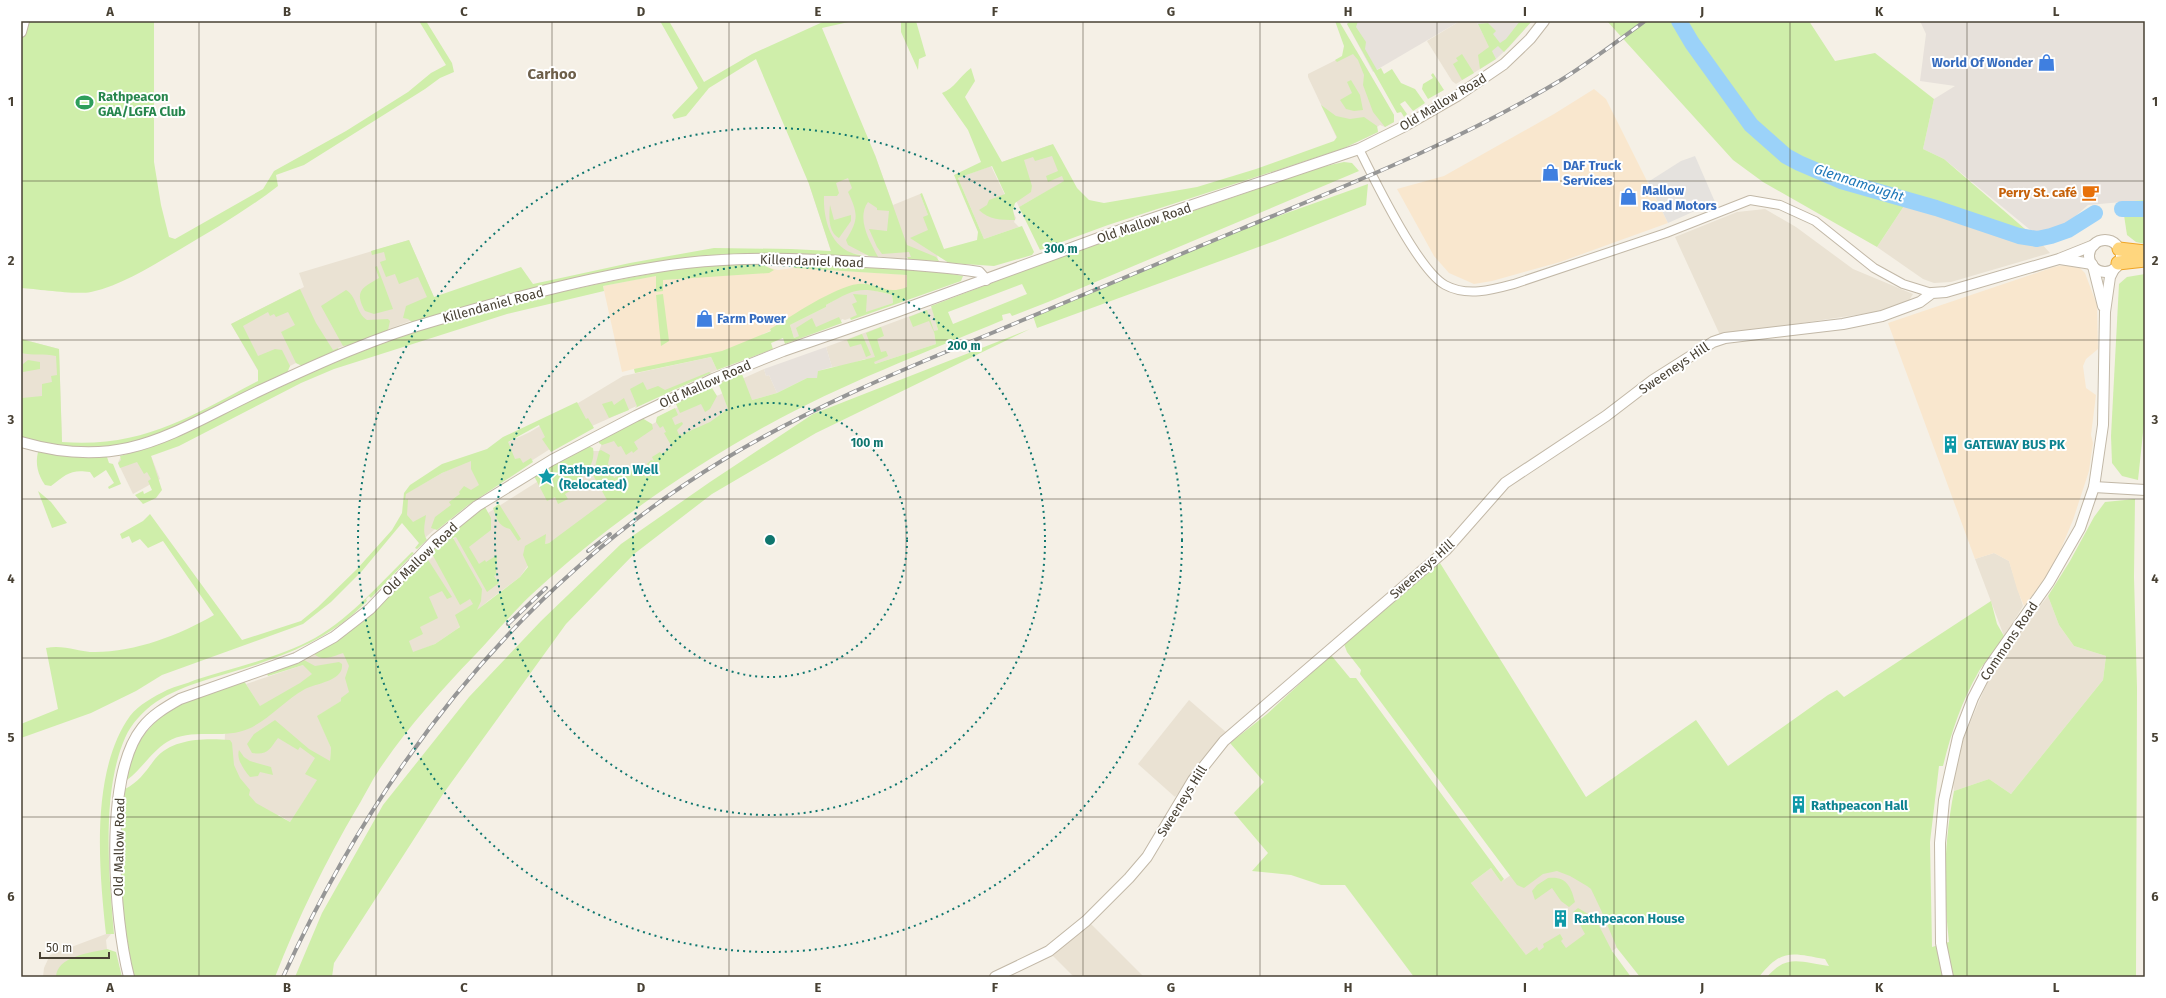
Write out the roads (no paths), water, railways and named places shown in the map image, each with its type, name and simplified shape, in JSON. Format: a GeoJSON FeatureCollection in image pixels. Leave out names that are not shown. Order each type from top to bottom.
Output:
{"type":"FeatureCollection","features":[{"type":"Feature","properties":{"kind":"highway"},"geometry":{"type":"LineString","coordinates":[[2119,249],[2145,252]]}},
{"type":"Feature","properties":{"kind":"highway"},"geometry":{"type":"LineString","coordinates":[[2116,266],[2145,260]]}},
{"type":"Feature","properties":{"kind":"street"},"geometry":{"type":"LineString","coordinates":[[21,32],[24,21]]}},
{"type":"Feature","properties":{"kind":"street","name":"Old Mallow Road"},"geometry":{"type":"LineString","coordinates":[[129,977],[119,914],[116,877],[117,812],[126,761],[141,728],[152,716],[180,699],[296,658],[334,637],[370,609],[435,540],[477,506],[552,460],[592,438],[690,390],[758,361],[986,280],[1148,220],[1358,149],[1403,127],[1457,96],[1504,64],[1530,40],[1544,21]]}},
{"type":"Feature","properties":{"kind":"street"},"geometry":{"type":"LineString","coordinates":[[1358,149],[1390,209],[1429,271],[1445,285],[1468,292],[1491,291],[1514,284],[1666,233],[1750,200],[1780,206],[1814,222],[1874,268],[1903,284],[1932,293],[1946,292],[2059,259],[2105,240],[2115,244],[2119,249],[2120,258],[2110,277],[2105,312]]}},
{"type":"Feature","properties":{"kind":"street"},"geometry":{"type":"LineString","coordinates":[[2094,245],[2089,254],[2105,312]]}},
{"type":"Feature","properties":{"kind":"street","name":"Killendaniel Road"},"geometry":{"type":"LineString","coordinates":[[21,442],[43,448],[79,452],[114,452],[143,445],[181,431],[321,362],[399,332],[515,298],[645,269],[719,260],[813,259],[943,266],[979,272],[986,280]]}},
{"type":"Feature","properties":{"kind":"street"},"geometry":{"type":"LineString","coordinates":[[2059,259],[2092,265],[2103,271],[2116,266]]}},
{"type":"Feature","properties":{"kind":"street","name":"Sweeneys Hill"},"geometry":{"type":"LineString","coordinates":[[995,977],[1050,951],[1086,921],[1129,878],[1147,857],[1192,780],[1224,741],[1446,550],[1505,483],[1606,416],[1653,380],[1714,342],[1725,338],[1843,324],[1882,316],[1920,302],[1932,293]]}},
{"type":"Feature","properties":{"kind":"street","name":"Commons Road"},"geometry":{"type":"LineString","coordinates":[[1948,977],[1941,943],[1940,843],[1944,800],[1959,733],[1973,698],[1989,667],[2050,582],[2080,528],[2094,488],[2103,425],[2105,312]]}},
{"type":"Feature","properties":{"kind":"street"},"geometry":{"type":"LineString","coordinates":[[2094,488],[2145,490]]}},
{"type":"Feature","properties":{"kind":"waterway","name":"Glennamought"},"geometry":{"type":"LineString","coordinates":[[1679,21],[1692,43],[1751,125],[1786,156],[1799,163],[1841,181],[1936,208],[2019,236],[2037,239],[2051,236],[2068,230],[2095,213]]}},
{"type":"Feature","properties":{"kind":"waterway","name":"Glennamought"},"geometry":{"type":"LineString","coordinates":[[2122,209],[2145,209]]}},
{"type":"Feature","properties":{"kind":"railway"},"geometry":{"type":"LineString","coordinates":[[283,977],[321,899],[364,824],[412,753],[464,685],[521,622],[583,563],[650,509],[723,460],[819,408],[919,363],[1364,178],[1484,123],[1561,80],[1593,59],[1645,21]]}},
{"type":"Feature","properties":{"kind":"railway"},"geometry":{"type":"LineString","coordinates":[[588,551],[610,534]]}},
{"type":"Feature","properties":{"kind":"railway"},"geometry":{"type":"LineString","coordinates":[[508,624],[546,588]]}},
{"type":"Feature","properties":{"kind":"place","name":"World Of Wonder"},"geometry":{"type":"Point","coordinates":[2046,62]}},
{"type":"Feature","properties":{"kind":"place","name":"Rathpeacon GAA/LGFA Club"},"geometry":{"type":"Point","coordinates":[85,103]}},
{"type":"Feature","properties":{"kind":"place","name":"DAF Truck Services"},"geometry":{"type":"Point","coordinates":[1550,172]}},
{"type":"Feature","properties":{"kind":"place","name":"Perry St. café"},"geometry":{"type":"Point","coordinates":[2090,192]}},
{"type":"Feature","properties":{"kind":"place","name":"Mallow Road Motors"},"geometry":{"type":"Point","coordinates":[1629,197]}},
{"type":"Feature","properties":{"kind":"place","name":"Farm Power"},"geometry":{"type":"Point","coordinates":[704,318]}},
{"type":"Feature","properties":{"kind":"place","name":"GATEWAY BUS PK"},"geometry":{"type":"Point","coordinates":[1951,444]}},
{"type":"Feature","properties":{"kind":"place","name":"Rathpeacon Well (Relocated)"},"geometry":{"type":"Point","coordinates":[546,476]}},
{"type":"Feature","properties":{"kind":"place","name":"Rathpeacon Hall"},"geometry":{"type":"Point","coordinates":[1798,805]}},
{"type":"Feature","properties":{"kind":"place","name":"Rathpeacon House"},"geometry":{"type":"Point","coordinates":[1561,918]}},
{"type":"Feature","properties":{"kind":"district","name":"Carhoo"},"geometry":{"type":"Point","coordinates":[552,74]}}]}
